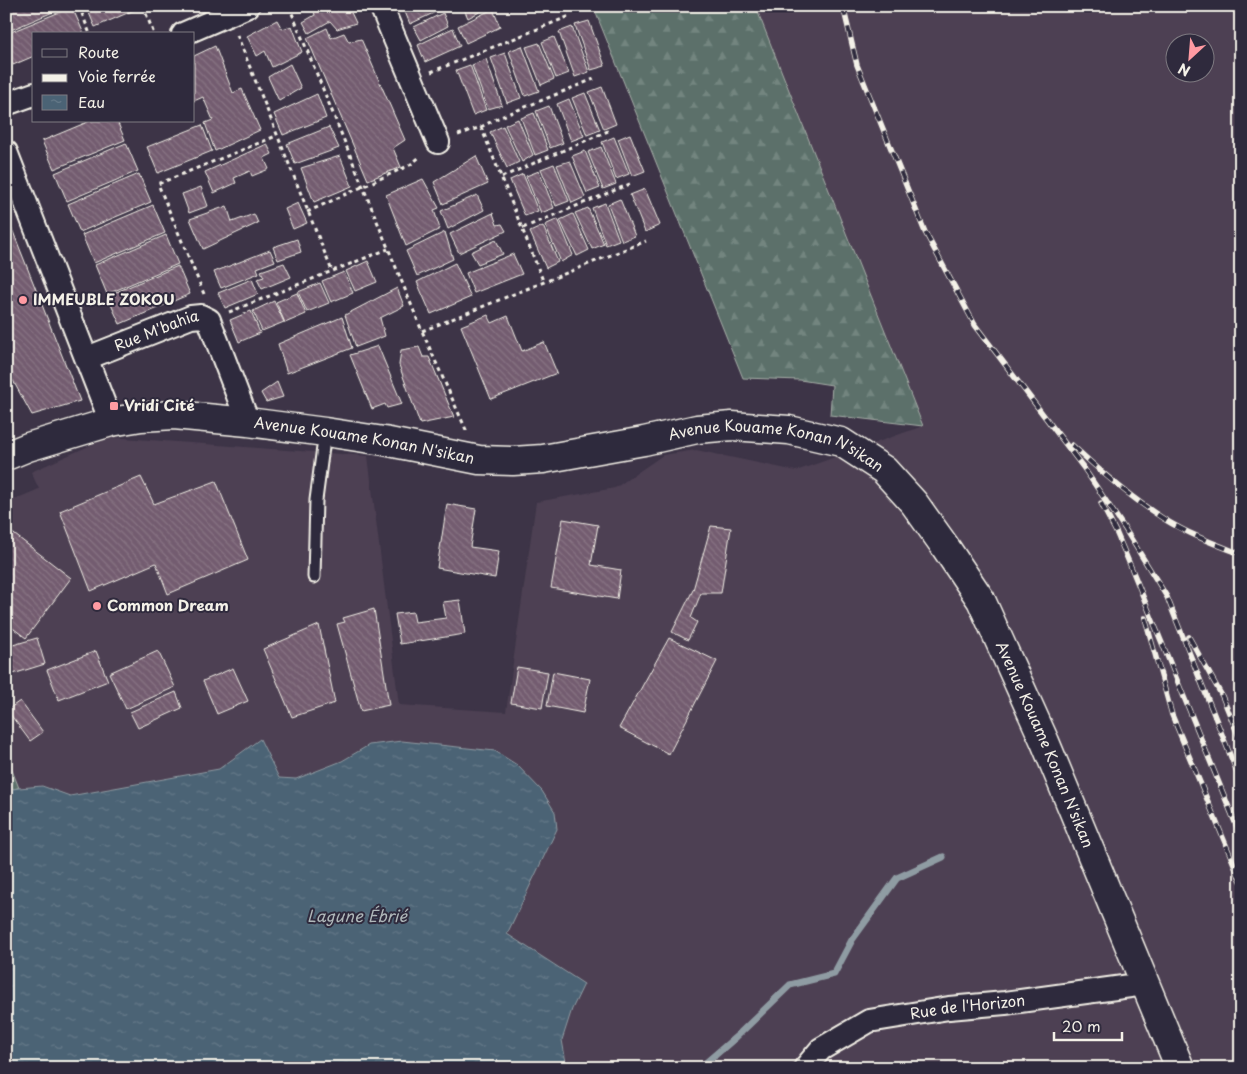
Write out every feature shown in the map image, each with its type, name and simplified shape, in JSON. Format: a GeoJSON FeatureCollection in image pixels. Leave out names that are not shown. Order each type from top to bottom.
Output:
{"type":"FeatureCollection","features":[{"type":"Feature","properties":{"kind":"street"},"geometry":{"type":"LineString","coordinates":[[381,6],[438,142]]}},
{"type":"Feature","properties":{"kind":"street"},"geometry":{"type":"LineString","coordinates":[[188,32],[238,10]]}},
{"type":"Feature","properties":{"kind":"street"},"geometry":{"type":"LineString","coordinates":[[6,104],[32,95]]}},
{"type":"Feature","properties":{"kind":"street"},"geometry":{"type":"LineString","coordinates":[[6,152],[111,422]]}},
{"type":"Feature","properties":{"kind":"street","name":"Rue M'bahia"},"geometry":{"type":"LineString","coordinates":[[87,358],[191,317],[205,318],[248,422]]}},
{"type":"Feature","properties":{"kind":"street","name":"Avenue Kouame Konan N'sikan"},"geometry":{"type":"LineString","coordinates":[[6,456],[28,447],[111,422],[141,417],[174,415],[325,432],[384,441],[479,460],[543,460],[697,429],[732,426],[789,430],[841,442],[884,470],[914,503],[981,600],[1045,742],[1180,1068]]}},
{"type":"Feature","properties":{"kind":"street","name":"Rue de l'Horizon"},"geometry":{"type":"LineString","coordinates":[[805,1068],[821,1049],[869,1021],[949,1008],[1005,1004],[1145,984]]}},
{"type":"Feature","properties":{"kind":"lane"},"geometry":{"type":"LineString","coordinates":[[314,577],[316,500],[325,432]]}},
{"type":"Feature","properties":{"kind":"path"},"geometry":{"type":"LineString","coordinates":[[79,6],[89,32]]}},
{"type":"Feature","properties":{"kind":"path"},"geometry":{"type":"LineString","coordinates":[[143,6],[153,32]]}},
{"type":"Feature","properties":{"kind":"path"},"geometry":{"type":"LineString","coordinates":[[289,6],[422,331],[479,460]]}},
{"type":"Feature","properties":{"kind":"path"},"geometry":{"type":"LineString","coordinates":[[238,10],[276,136],[332,271]]}},
{"type":"Feature","properties":{"kind":"path"},"geometry":{"type":"LineString","coordinates":[[412,79],[570,16]]}},
{"type":"Feature","properties":{"kind":"path"},"geometry":{"type":"LineString","coordinates":[[307,212],[410,165],[438,142],[481,127],[498,118],[594,79]]}},
{"type":"Feature","properties":{"kind":"path"},"geometry":{"type":"LineString","coordinates":[[481,127],[544,283]]}},
{"type":"Feature","properties":{"kind":"path"},"geometry":{"type":"LineString","coordinates":[[502,177],[608,131]]}},
{"type":"Feature","properties":{"kind":"path"},"geometry":{"type":"LineString","coordinates":[[276,136],[158,184],[206,299],[205,318],[388,249]]}},
{"type":"Feature","properties":{"kind":"path"},"geometry":{"type":"LineString","coordinates":[[523,228],[630,184]]}},
{"type":"Feature","properties":{"kind":"path"},"geometry":{"type":"LineString","coordinates":[[422,331],[646,241]]}},
{"type":"Feature","properties":{"kind":"shaded area"},"geometry":{"type":"Polygon","coordinates":[[[758,6],[1241,6],[1241,1068],[567,1068],[562,1040],[572,1009],[583,984],[507,934],[523,898],[402,741],[369,745],[342,761],[296,779],[279,778],[260,739],[219,769],[70,796],[42,786],[19,788],[6,755],[6,503],[39,489],[31,472],[109,437],[368,456],[399,705],[506,712],[536,502],[615,488],[663,455],[696,450],[796,471],[923,426],[757,10],[758,6]]]}},
{"type":"Feature","properties":{"kind":"green space"},"geometry":{"type":"Polygon","coordinates":[[[593,6],[758,6],[757,10],[923,426],[830,415],[832,385],[800,380],[743,378],[593,6]]]}},
{"type":"Feature","properties":{"kind":"green space"},"geometry":{"type":"Polygon","coordinates":[[[6,755],[19,788],[6,790],[6,755]]]}},
{"type":"Feature","properties":{"kind":"water","name":"Lagune Ébrié"},"geometry":{"type":"Polygon","coordinates":[[[260,739],[279,778],[296,779],[342,761],[369,745],[402,741],[495,751],[517,765],[542,791],[555,812],[557,829],[507,934],[584,984],[572,1009],[562,1040],[567,1068],[6,1068],[6,790],[42,786],[70,796],[219,769],[260,739]]]}},
{"type":"Feature","properties":{"kind":"building"},"geometry":{"type":"Polygon","coordinates":[[[6,6],[67,6],[6,32],[6,6]]]}},
{"type":"Feature","properties":{"kind":"building"},"geometry":{"type":"Polygon","coordinates":[[[86,6],[138,6],[139,8],[95,27],[86,6]]]}},
{"type":"Feature","properties":{"kind":"building"},"geometry":{"type":"Polygon","coordinates":[[[315,6],[348,6],[356,23],[337,29],[330,21],[309,33],[303,22],[315,15],[313,8],[315,6]]]}},
{"type":"Feature","properties":{"kind":"building"},"geometry":{"type":"Polygon","coordinates":[[[404,6],[443,6],[444,8],[410,24],[404,6]]]}},
{"type":"Feature","properties":{"kind":"building"},"geometry":{"type":"Polygon","coordinates":[[[491,6],[468,18],[463,7],[491,6]]]}},
{"type":"Feature","properties":{"kind":"building"},"geometry":{"type":"Polygon","coordinates":[[[72,7],[83,32],[32,32],[32,57],[13,65],[6,49],[6,34],[72,7]]]}},
{"type":"Feature","properties":{"kind":"building"},"geometry":{"type":"Polygon","coordinates":[[[493,9],[500,27],[466,43],[458,26],[493,9]]]}},
{"type":"Feature","properties":{"kind":"building"},"geometry":{"type":"Polygon","coordinates":[[[443,13],[448,26],[421,40],[414,27],[443,13]]]}},
{"type":"Feature","properties":{"kind":"building"},"geometry":{"type":"Polygon","coordinates":[[[277,20],[282,29],[292,26],[302,52],[272,67],[265,51],[257,56],[247,36],[277,20]]]}},
{"type":"Feature","properties":{"kind":"building"},"geometry":{"type":"Polygon","coordinates":[[[589,21],[605,66],[591,70],[575,25],[589,21]]]}},
{"type":"Feature","properties":{"kind":"building"},"geometry":{"type":"Polygon","coordinates":[[[572,27],[589,72],[575,77],[559,32],[572,27]]]}},
{"type":"Feature","properties":{"kind":"building"},"geometry":{"type":"Polygon","coordinates":[[[327,28],[331,38],[344,33],[349,42],[361,39],[405,140],[393,148],[401,167],[368,180],[307,38],[327,28]]]}},
{"type":"Feature","properties":{"kind":"building"},"geometry":{"type":"Polygon","coordinates":[[[453,28],[460,46],[425,62],[418,45],[453,28]]]}},
{"type":"Feature","properties":{"kind":"building"},"geometry":{"type":"Polygon","coordinates":[[[554,37],[569,73],[556,78],[542,42],[554,37]]]}},
{"type":"Feature","properties":{"kind":"building"},"geometry":{"type":"Polygon","coordinates":[[[539,43],[554,79],[541,85],[526,47],[539,43]]]}},
{"type":"Feature","properties":{"kind":"building"},"geometry":{"type":"Polygon","coordinates":[[[215,46],[233,93],[242,89],[260,130],[215,151],[205,123],[213,120],[203,97],[195,101],[195,56],[215,46]]]}},
{"type":"Feature","properties":{"kind":"building"},"geometry":{"type":"Polygon","coordinates":[[[522,46],[539,91],[525,96],[509,51],[522,46]]]}},
{"type":"Feature","properties":{"kind":"building"},"geometry":{"type":"Polygon","coordinates":[[[505,53],[521,98],[507,103],[491,58],[505,53]]]}},
{"type":"Feature","properties":{"kind":"building"},"geometry":{"type":"Polygon","coordinates":[[[486,59],[502,105],[488,109],[472,65],[486,59]]]}},
{"type":"Feature","properties":{"kind":"building"},"geometry":{"type":"Polygon","coordinates":[[[290,64],[301,88],[279,101],[268,77],[290,64]]]}},
{"type":"Feature","properties":{"kind":"building"},"geometry":{"type":"Polygon","coordinates":[[[470,65],[486,110],[473,115],[456,70],[470,65]]]}},
{"type":"Feature","properties":{"kind":"building"},"geometry":{"type":"Polygon","coordinates":[[[602,87],[616,124],[604,129],[589,92],[602,87]]]}},
{"type":"Feature","properties":{"kind":"building"},"geometry":{"type":"Polygon","coordinates":[[[585,93],[600,130],[587,135],[572,98],[585,93]]]}},
{"type":"Feature","properties":{"kind":"building"},"geometry":{"type":"Polygon","coordinates":[[[317,94],[326,118],[283,135],[274,114],[317,94]]]}},
{"type":"Feature","properties":{"kind":"building"},"geometry":{"type":"Polygon","coordinates":[[[569,99],[584,136],[571,141],[557,104],[569,99]]]}},
{"type":"Feature","properties":{"kind":"building"},"geometry":{"type":"Polygon","coordinates":[[[549,106],[563,143],[550,148],[536,111],[549,106]]]}},
{"type":"Feature","properties":{"kind":"building"},"geometry":{"type":"Polygon","coordinates":[[[534,113],[548,150],[535,155],[521,118],[534,113]]]}},
{"type":"Feature","properties":{"kind":"building"},"geometry":{"type":"Polygon","coordinates":[[[518,119],[533,155],[522,162],[505,125],[518,119]]]}},
{"type":"Feature","properties":{"kind":"building"},"geometry":{"type":"Polygon","coordinates":[[[88,122],[117,122],[125,140],[54,169],[42,141],[88,122]]]}},
{"type":"Feature","properties":{"kind":"building"},"geometry":{"type":"Polygon","coordinates":[[[202,125],[212,151],[158,173],[147,147],[202,125]]]}},
{"type":"Feature","properties":{"kind":"building"},"geometry":{"type":"Polygon","coordinates":[[[503,126],[519,162],[507,168],[490,132],[503,126]]]}},
{"type":"Feature","properties":{"kind":"building"},"geometry":{"type":"Polygon","coordinates":[[[329,127],[339,148],[295,164],[287,144],[329,127]]]}},
{"type":"Feature","properties":{"kind":"building"},"geometry":{"type":"Polygon","coordinates":[[[630,134],[645,171],[632,176],[618,139],[630,134]]]}},
{"type":"Feature","properties":{"kind":"building"},"geometry":{"type":"Polygon","coordinates":[[[614,137],[629,174],[616,179],[602,142],[614,137]]]}},
{"type":"Feature","properties":{"kind":"building"},"geometry":{"type":"Polygon","coordinates":[[[126,143],[138,171],[67,201],[55,173],[126,143]]]}},
{"type":"Feature","properties":{"kind":"building"},"geometry":{"type":"Polygon","coordinates":[[[267,144],[272,154],[264,158],[269,169],[252,176],[250,171],[234,178],[236,183],[214,193],[205,172],[267,144]]]}},
{"type":"Feature","properties":{"kind":"building"},"geometry":{"type":"Polygon","coordinates":[[[601,147],[616,184],[603,189],[588,152],[601,147]]]}},
{"type":"Feature","properties":{"kind":"building"},"geometry":{"type":"Polygon","coordinates":[[[585,151],[600,188],[587,193],[572,156],[585,151]]]}},
{"type":"Feature","properties":{"kind":"building"},"geometry":{"type":"Polygon","coordinates":[[[340,156],[352,186],[314,202],[301,168],[340,156]]]}},
{"type":"Feature","properties":{"kind":"building"},"geometry":{"type":"Polygon","coordinates":[[[476,156],[488,184],[443,204],[434,182],[476,156]]]}},
{"type":"Feature","properties":{"kind":"building"},"geometry":{"type":"Polygon","coordinates":[[[570,161],[585,197],[572,203],[557,165],[570,161]]]}},
{"type":"Feature","properties":{"kind":"building"},"geometry":{"type":"Polygon","coordinates":[[[554,164],[569,201],[556,206],[541,169],[554,164]]]}},
{"type":"Feature","properties":{"kind":"building"},"geometry":{"type":"Polygon","coordinates":[[[539,171],[554,208],[541,213],[526,176],[539,171]]]}},
{"type":"Feature","properties":{"kind":"building"},"geometry":{"type":"Polygon","coordinates":[[[139,174],[151,202],[80,232],[68,204],[139,174]]]}},
{"type":"Feature","properties":{"kind":"building"},"geometry":{"type":"Polygon","coordinates":[[[523,174],[538,211],[525,216],[510,180],[523,174]]]}},
{"type":"Feature","properties":{"kind":"building"},"geometry":{"type":"Polygon","coordinates":[[[423,179],[439,208],[434,210],[440,229],[406,246],[386,195],[423,179]]]}},
{"type":"Feature","properties":{"kind":"building"},"geometry":{"type":"Polygon","coordinates":[[[201,187],[208,206],[189,213],[182,194],[201,187]]]}},
{"type":"Feature","properties":{"kind":"building"},"geometry":{"type":"Polygon","coordinates":[[[645,189],[660,225],[645,232],[630,195],[645,189]]]}},
{"type":"Feature","properties":{"kind":"building"},"geometry":{"type":"Polygon","coordinates":[[[477,195],[484,210],[448,229],[441,211],[477,195]]]}},
{"type":"Feature","properties":{"kind":"building"},"geometry":{"type":"Polygon","coordinates":[[[620,199],[635,236],[622,241],[608,204],[620,199]]]}},
{"type":"Feature","properties":{"kind":"building"},"geometry":{"type":"Polygon","coordinates":[[[298,203],[307,223],[293,229],[285,209],[298,203]]]}},
{"type":"Feature","properties":{"kind":"building"},"geometry":{"type":"Polygon","coordinates":[[[605,203],[619,240],[606,245],[592,208],[605,203]]]}},
{"type":"Feature","properties":{"kind":"building"},"geometry":{"type":"Polygon","coordinates":[[[153,205],[165,233],[94,263],[82,235],[153,205]]]}},
{"type":"Feature","properties":{"kind":"building"},"geometry":{"type":"Polygon","coordinates":[[[227,206],[232,222],[254,214],[258,223],[203,249],[190,219],[227,206]]]}},
{"type":"Feature","properties":{"kind":"building"},"geometry":{"type":"Polygon","coordinates":[[[588,208],[604,244],[592,249],[575,213],[588,208]]]}},
{"type":"Feature","properties":{"kind":"building"},"geometry":{"type":"Polygon","coordinates":[[[493,213],[497,225],[502,224],[506,231],[459,253],[450,234],[493,213]]]}},
{"type":"Feature","properties":{"kind":"building"},"geometry":{"type":"Polygon","coordinates":[[[573,214],[589,250],[577,256],[560,220],[573,214]]]}},
{"type":"Feature","properties":{"kind":"building"},"geometry":{"type":"Polygon","coordinates":[[[558,219],[573,255],[561,262],[545,225],[558,219]]]}},
{"type":"Feature","properties":{"kind":"building"},"geometry":{"type":"Polygon","coordinates":[[[543,226],[558,262],[546,268],[530,232],[543,226]]]}},
{"type":"Feature","properties":{"kind":"building","name":"IMMEUBLE ZOKOU"},"geometry":{"type":"Polygon","coordinates":[[[12,229],[80,401],[32,415],[6,368],[6,231],[12,229]]]}},
{"type":"Feature","properties":{"kind":"building"},"geometry":{"type":"Polygon","coordinates":[[[445,232],[453,259],[417,276],[406,251],[445,232]]]}},
{"type":"Feature","properties":{"kind":"building"},"geometry":{"type":"Polygon","coordinates":[[[166,235],[178,264],[107,294],[95,265],[166,235]]]}},
{"type":"Feature","properties":{"kind":"building"},"geometry":{"type":"Polygon","coordinates":[[[297,239],[301,252],[278,260],[273,247],[297,239]]]}},
{"type":"Feature","properties":{"kind":"building"},"geometry":{"type":"Polygon","coordinates":[[[496,240],[503,254],[478,264],[471,252],[496,240]]]}},
{"type":"Feature","properties":{"kind":"building"},"geometry":{"type":"Polygon","coordinates":[[[270,250],[275,261],[257,268],[259,273],[221,288],[214,272],[270,250]]]}},
{"type":"Feature","properties":{"kind":"building"},"geometry":{"type":"Polygon","coordinates":[[[513,254],[522,274],[474,293],[466,273],[513,254]]]}},
{"type":"Feature","properties":{"kind":"building"},"geometry":{"type":"Polygon","coordinates":[[[368,261],[377,282],[355,291],[346,271],[368,261]]]}},
{"type":"Feature","properties":{"kind":"building"},"geometry":{"type":"Polygon","coordinates":[[[284,263],[291,277],[262,289],[257,279],[264,277],[261,271],[284,263]]]}},
{"type":"Feature","properties":{"kind":"building"},"geometry":{"type":"Polygon","coordinates":[[[455,263],[471,297],[431,314],[417,282],[455,263]]]}},
{"type":"Feature","properties":{"kind":"building"},"geometry":{"type":"Polygon","coordinates":[[[178,266],[190,294],[120,324],[107,296],[178,266]]]}},
{"type":"Feature","properties":{"kind":"building"},"geometry":{"type":"Polygon","coordinates":[[[344,272],[353,293],[331,302],[322,281],[344,272]]]}},
{"type":"Feature","properties":{"kind":"building"},"geometry":{"type":"Polygon","coordinates":[[[252,279],[258,294],[225,308],[218,293],[252,279]]]}},
{"type":"Feature","properties":{"kind":"building"},"geometry":{"type":"Polygon","coordinates":[[[320,283],[329,303],[307,312],[298,292],[320,283]]]}},
{"type":"Feature","properties":{"kind":"building"},"geometry":{"type":"Polygon","coordinates":[[[397,288],[404,306],[380,318],[385,336],[356,347],[345,315],[397,288]]]}},
{"type":"Feature","properties":{"kind":"building"},"geometry":{"type":"Polygon","coordinates":[[[297,293],[306,314],[285,323],[276,302],[297,293]]]}},
{"type":"Feature","properties":{"kind":"building"},"geometry":{"type":"Polygon","coordinates":[[[274,301],[284,322],[262,331],[253,311],[274,301]]]}},
{"type":"Feature","properties":{"kind":"building"},"geometry":{"type":"Polygon","coordinates":[[[251,311],[260,333],[239,342],[230,320],[251,311]]]}},
{"type":"Feature","properties":{"kind":"building"},"geometry":{"type":"Polygon","coordinates":[[[488,315],[492,323],[508,316],[522,351],[544,342],[557,373],[491,399],[461,326],[488,315]]]}},
{"type":"Feature","properties":{"kind":"building"},"geometry":{"type":"Polygon","coordinates":[[[342,317],[352,348],[287,373],[278,344],[342,317]]]}},
{"type":"Feature","properties":{"kind":"building"},"geometry":{"type":"Polygon","coordinates":[[[378,346],[402,404],[387,408],[385,404],[372,409],[350,355],[378,346]]]}},
{"type":"Feature","properties":{"kind":"building"},"geometry":{"type":"Polygon","coordinates":[[[419,347],[423,357],[429,357],[454,417],[420,424],[399,365],[401,350],[419,347]]]}},
{"type":"Feature","properties":{"kind":"building"},"geometry":{"type":"Polygon","coordinates":[[[277,382],[283,397],[266,402],[261,393],[277,382]]]}},
{"type":"Feature","properties":{"kind":"building"},"geometry":{"type":"Polygon","coordinates":[[[141,477],[154,504],[216,481],[248,560],[168,594],[156,563],[91,591],[60,511],[141,477]]]}},
{"type":"Feature","properties":{"kind":"building"},"geometry":{"type":"Polygon","coordinates":[[[447,504],[476,509],[470,547],[499,551],[495,578],[437,568],[447,504]]]}},
{"type":"Feature","properties":{"kind":"building"},"geometry":{"type":"Polygon","coordinates":[[[563,519],[598,525],[591,565],[621,570],[617,599],[551,588],[563,519]]]}},
{"type":"Feature","properties":{"kind":"building"},"geometry":{"type":"Polygon","coordinates":[[[711,526],[731,528],[721,593],[701,593],[691,618],[697,622],[688,640],[672,632],[693,590],[711,526]]]}},
{"type":"Feature","properties":{"kind":"building"},"geometry":{"type":"Polygon","coordinates":[[[6,528],[71,578],[26,638],[6,623],[6,528]]]}},
{"type":"Feature","properties":{"kind":"building"},"geometry":{"type":"Polygon","coordinates":[[[460,600],[465,634],[400,644],[395,614],[413,612],[415,622],[446,618],[443,602],[460,600]]]}},
{"type":"Feature","properties":{"kind":"building"},"geometry":{"type":"Polygon","coordinates":[[[374,609],[389,705],[361,711],[337,624],[345,622],[343,618],[374,609]]]}},
{"type":"Feature","properties":{"kind":"building"},"geometry":{"type":"Polygon","coordinates":[[[319,625],[335,703],[292,717],[263,649],[319,625]]]}},
{"type":"Feature","properties":{"kind":"building"},"geometry":{"type":"Polygon","coordinates":[[[37,638],[45,664],[13,674],[6,653],[6,647],[37,638]]]}},
{"type":"Feature","properties":{"kind":"building"},"geometry":{"type":"Polygon","coordinates":[[[669,638],[717,661],[669,754],[619,728],[669,638]]]}},
{"type":"Feature","properties":{"kind":"building"},"geometry":{"type":"Polygon","coordinates":[[[96,651],[108,681],[59,700],[47,670],[96,651]]]}},
{"type":"Feature","properties":{"kind":"building"},"geometry":{"type":"Polygon","coordinates":[[[158,651],[175,687],[126,709],[109,673],[158,651]]]}},
{"type":"Feature","properties":{"kind":"building"},"geometry":{"type":"Polygon","coordinates":[[[517,667],[548,672],[542,708],[511,703],[517,667]]]}},
{"type":"Feature","properties":{"kind":"building"},"geometry":{"type":"Polygon","coordinates":[[[233,668],[248,701],[217,714],[203,681],[233,668]]]}},
{"type":"Feature","properties":{"kind":"building"},"geometry":{"type":"Polygon","coordinates":[[[553,672],[590,679],[583,713],[547,706],[553,672]]]}},
{"type":"Feature","properties":{"kind":"building"},"geometry":{"type":"Polygon","coordinates":[[[176,692],[182,708],[138,728],[130,712],[176,692]]]}},
{"type":"Feature","properties":{"kind":"building"},"geometry":{"type":"Polygon","coordinates":[[[20,701],[43,732],[30,741],[7,710],[20,701]]]}},
{"type":"Feature","properties":{"kind":"waterway"},"geometry":{"type":"LineString","coordinates":[[700,1068],[736,1037],[790,985],[834,974],[852,940],[897,878],[943,857]]}},
{"type":"Feature","properties":{"kind":"railway"},"geometry":{"type":"LineString","coordinates":[[843,6],[857,65],[925,232],[975,325],[1083,467],[1125,529],[1167,597],[1241,782]]}},
{"type":"Feature","properties":{"kind":"railway"},"geometry":{"type":"LineString","coordinates":[[1072,445],[1116,484],[1164,519],[1192,534],[1241,554]]}},
{"type":"Feature","properties":{"kind":"railway"},"geometry":{"type":"LineString","coordinates":[[1101,503],[1131,567],[1241,837]]}},
{"type":"Feature","properties":{"kind":"railway"},"geometry":{"type":"LineString","coordinates":[[1145,618],[1172,715],[1241,881]]}},
{"type":"Feature","properties":{"kind":"railway"},"geometry":{"type":"LineString","coordinates":[[1189,637],[1222,696],[1241,742]]}},
{"type":"Feature","properties":{"kind":"place","name":"IMMEUBLE ZOKOU"},"geometry":{"type":"Point","coordinates":[23,300]}},
{"type":"Feature","properties":{"kind":"place","name":"Vridi Cité"},"geometry":{"type":"Point","coordinates":[114,406]}},
{"type":"Feature","properties":{"kind":"place","name":"Common Dream"},"geometry":{"type":"Point","coordinates":[97,606]}}]}
